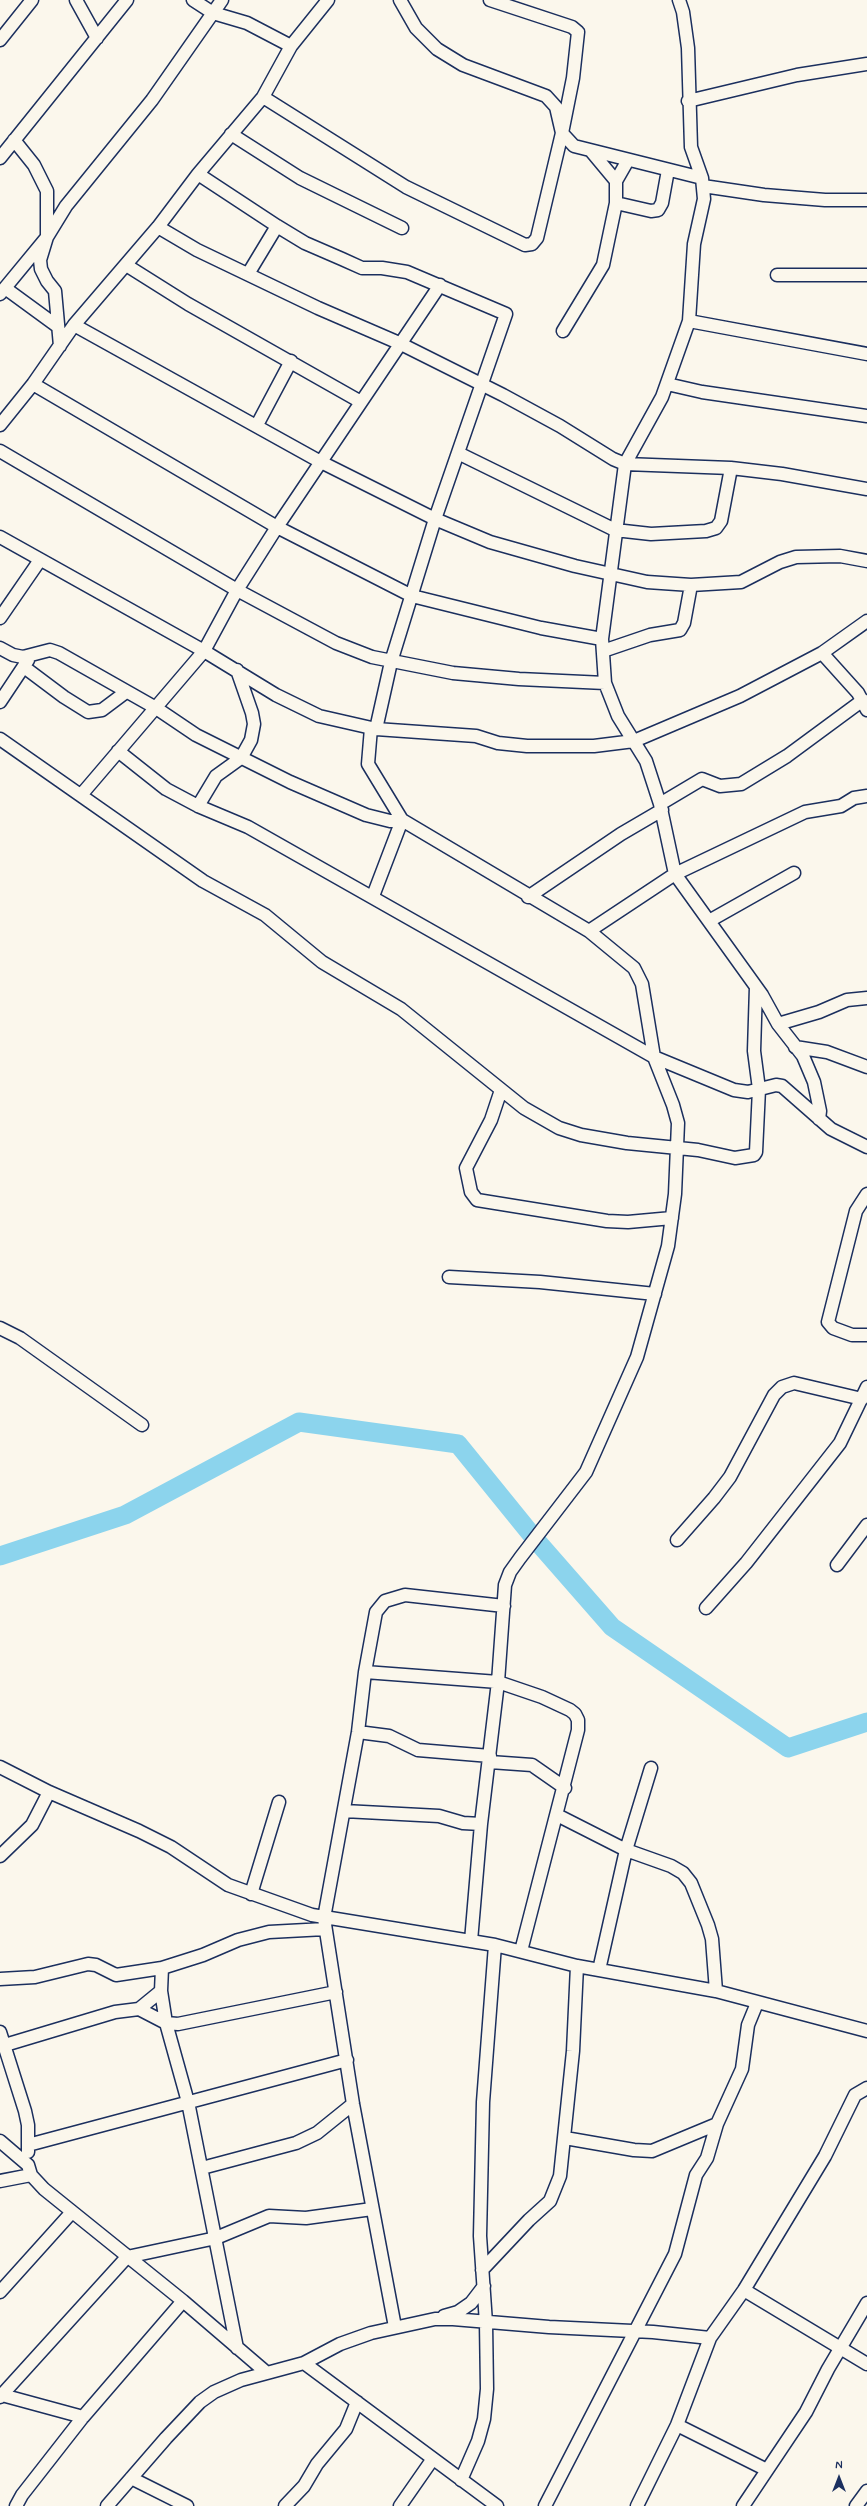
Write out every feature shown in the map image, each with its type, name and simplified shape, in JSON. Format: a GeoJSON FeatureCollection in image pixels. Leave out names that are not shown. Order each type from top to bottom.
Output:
{"type":"FeatureCollection","features":[{"type":"Feature","properties":{"kind":"street"},"geometry":{"type":"LineString","coordinates":[[0,40],[32,0]]}},
{"type":"Feature","properties":{"kind":"street"},"geometry":{"type":"LineString","coordinates":[[76,0],[97,38]]}},
{"type":"Feature","properties":{"kind":"street"},"geometry":{"type":"LineString","coordinates":[[0,158],[127,0]]}},
{"type":"Feature","properties":{"kind":"street"},"geometry":{"type":"LineString","coordinates":[[193,0],[213,13],[247,22],[291,46]]}},
{"type":"Feature","properties":{"kind":"street"},"geometry":{"type":"LineString","coordinates":[[57,326],[3,291],[47,237],[66,206],[152,100],[222,0]]}},
{"type":"Feature","properties":{"kind":"street"},"geometry":{"type":"LineString","coordinates":[[0,426],[33,384],[74,325],[158,227],[198,174],[263,97],[291,46],[328,0]]}},
{"type":"Feature","properties":{"kind":"street"},"geometry":{"type":"LineString","coordinates":[[400,0],[416,28],[437,49],[463,64],[546,96],[556,107],[562,134],[574,146],[668,170],[703,182],[764,195],[825,200],[867,200]]}},
{"type":"Feature","properties":{"kind":"street"},"geometry":{"type":"LineString","coordinates":[[263,97],[406,187],[525,246],[532,244],[537,238],[562,134],[572,78],[578,32],[572,27],[490,0]]}},
{"type":"Feature","properties":{"kind":"street"},"geometry":{"type":"LineString","coordinates":[[678,0],[683,12],[688,48],[688,101],[692,147],[703,182],[704,200],[694,244],[689,321],[667,384],[626,464],[624,485],[615,530],[602,645],[605,683],[618,716],[646,761],[661,807],[675,874],[756,987],[778,1024],[803,1056],[814,1082],[820,1111],[819,1119]]}},
{"type":"Feature","properties":{"kind":"street"},"geometry":{"type":"LineString","coordinates":[[688,101],[797,75],[867,64]]}},
{"type":"Feature","properties":{"kind":"street"},"geometry":{"type":"LineString","coordinates":[[231,134],[300,178],[402,228]]}},
{"type":"Feature","properties":{"kind":"street"},"geometry":{"type":"LineString","coordinates":[[14,140],[38,172],[47,191],[47,237],[40,260],[41,269],[47,282],[56,291],[57,326],[60,346]]}},
{"type":"Feature","properties":{"kind":"street"},"geometry":{"type":"LineString","coordinates":[[591,151],[616,181]]}},
{"type":"Feature","properties":{"kind":"street"},"geometry":{"type":"LineString","coordinates":[[563,331],[603,265],[616,203],[616,181],[628,160]]}},
{"type":"Feature","properties":{"kind":"street"},"geometry":{"type":"LineString","coordinates":[[616,203],[651,211],[658,210],[662,203],[668,170]]}},
{"type":"Feature","properties":{"kind":"street"},"geometry":{"type":"LineString","coordinates":[[198,174],[305,243],[362,268],[382,268],[407,272],[506,314],[435,520],[391,662],[374,729],[368,764],[402,820],[528,897],[589,932],[634,968],[642,984],[645,997],[654,1057],[673,1105],[678,1123],[678,1147],[668,1246],[637,1357],[586,1472],[510,1572],[505,1585],[498,1682],[490,1759],[481,1824],[471,1941]]}},
{"type":"Feature","properties":{"kind":"street"},"geometry":{"type":"LineString","coordinates":[[248,274],[277,226]]}},
{"type":"Feature","properties":{"kind":"street"},"geometry":{"type":"LineString","coordinates":[[158,227],[197,250],[318,308],[400,343],[560,426],[604,455],[626,464],[731,468],[830,481],[867,489]]}},
{"type":"Feature","properties":{"kind":"street"},"geometry":{"type":"LineString","coordinates":[[126,265],[188,304],[360,402]]}},
{"type":"Feature","properties":{"kind":"street"},"geometry":{"type":"LineString","coordinates":[[777,275],[867,275]]}},
{"type":"Feature","properties":{"kind":"street"},"geometry":{"type":"LineString","coordinates":[[81,795],[204,651],[237,590],[277,526],[319,461],[440,285]]}},
{"type":"Feature","properties":{"kind":"street"},"geometry":{"type":"LineString","coordinates":[[689,321],[867,354]]}},
{"type":"Feature","properties":{"kind":"street"},"geometry":{"type":"LineString","coordinates":[[74,325],[257,425],[319,461],[435,520],[490,542],[575,566],[647,582],[691,586],[741,582],[780,562],[796,557],[840,556],[867,561]]}},
{"type":"Feature","properties":{"kind":"street"},"geometry":{"type":"LineString","coordinates":[[257,425],[291,362]]}},
{"type":"Feature","properties":{"kind":"street"},"geometry":{"type":"LineString","coordinates":[[33,384],[277,526],[412,596],[541,628],[602,645],[680,630],[684,623],[691,586]]}},
{"type":"Feature","properties":{"kind":"street"},"geometry":{"type":"LineString","coordinates":[[667,384],[702,392],[867,416]]}},
{"type":"Feature","properties":{"kind":"street"},"geometry":{"type":"LineString","coordinates":[[0,451],[237,590],[336,643],[391,662],[475,675],[605,683]]}},
{"type":"Feature","properties":{"kind":"street"},"geometry":{"type":"LineString","coordinates":[[458,453],[615,530],[661,534],[716,528],[721,521],[731,468]]}},
{"type":"Feature","properties":{"kind":"street"},"geometry":{"type":"LineString","coordinates":[[0,537],[204,651],[298,707],[342,723],[374,729],[476,736],[498,743],[527,746],[594,746],[634,741],[740,696],[822,653],[867,622]]}},
{"type":"Feature","properties":{"kind":"street"},"geometry":{"type":"LineString","coordinates":[[0,618],[40,560]]}},
{"type":"Feature","properties":{"kind":"street"},"geometry":{"type":"LineString","coordinates":[[0,648],[13,655],[23,657],[50,650],[59,653],[156,708],[196,735],[241,758],[366,815],[390,821],[402,820]]}},
{"type":"Feature","properties":{"kind":"street"},"geometry":{"type":"LineString","coordinates":[[528,897],[702,780],[720,786],[741,784],[865,705],[822,653]]}},
{"type":"Feature","properties":{"kind":"street"},"geometry":{"type":"LineString","coordinates":[[0,702],[33,655]]}},
{"type":"Feature","properties":{"kind":"street"},"geometry":{"type":"LineString","coordinates":[[24,667],[64,697],[88,712],[102,710],[126,692]]}},
{"type":"Feature","properties":{"kind":"street"},"geometry":{"type":"LineString","coordinates":[[198,806],[216,776],[241,758],[251,740],[254,724],[237,670]]}},
{"type":"Feature","properties":{"kind":"street"},"geometry":{"type":"LineString","coordinates":[[0,739],[203,881],[265,916],[322,962],[401,1009],[501,1090],[535,1115],[559,1128],[581,1135],[627,1143],[678,1147],[735,1158],[754,1155],[756,1152],[759,1089],[754,1051],[753,1003],[756,987]]}},
{"type":"Feature","properties":{"kind":"street"},"geometry":{"type":"LineString","coordinates":[[118,751],[166,789],[198,806],[248,826],[654,1057],[734,1090],[748,1092],[776,1085],[782,1086],[819,1119],[836,1131],[867,1147]]}},
{"type":"Feature","properties":{"kind":"street"},"geometry":{"type":"LineString","coordinates":[[589,932],[675,874],[805,812],[841,806],[854,798],[867,796]]}},
{"type":"Feature","properties":{"kind":"street"},"geometry":{"type":"LineString","coordinates":[[372,896],[402,820]]}},
{"type":"Feature","properties":{"kind":"street"},"geometry":{"type":"LineString","coordinates":[[709,921],[794,873]]}},
{"type":"Feature","properties":{"kind":"street"},"geometry":{"type":"LineString","coordinates":[[778,1024],[819,1012],[847,1000],[867,998]]}},
{"type":"Feature","properties":{"kind":"street"},"geometry":{"type":"LineString","coordinates":[[795,1047],[827,1052],[867,1067]]}},
{"type":"Feature","properties":{"kind":"street"},"geometry":{"type":"LineString","coordinates":[[501,1090],[491,1120],[466,1168],[471,1192],[477,1200],[607,1221],[628,1222],[672,1218]]}},
{"type":"Feature","properties":{"kind":"street"},"geometry":{"type":"LineString","coordinates":[[867,1194],[856,1211],[828,1322],[833,1328],[852,1334],[867,1335]]}},
{"type":"Feature","properties":{"kind":"street"},"geometry":{"type":"LineString","coordinates":[[449,1277],[540,1282],[655,1294]]}},
{"type":"Feature","properties":{"kind":"street"},"geometry":{"type":"LineString","coordinates":[[0,1328],[20,1338],[142,1425]]}},
{"type":"Feature","properties":{"kind":"street"},"geometry":{"type":"LineString","coordinates":[[677,1540],[714,1498],[730,1477],[774,1395],[782,1387],[794,1383],[865,1391],[840,1443],[799,1498],[746,1563],[706,1608]]}},
{"type":"Feature","properties":{"kind":"street"},"geometry":{"type":"LineString","coordinates":[[837,1565],[867,1525]]}},
{"type":"Feature","properties":{"kind":"street"},"geometry":{"type":"LineString","coordinates":[[395,2327],[353,2104],[325,1923],[358,1732],[365,1672],[376,1612],[385,1601],[405,1595],[504,1606]]}},
{"type":"Feature","properties":{"kind":"street"},"geometry":{"type":"LineString","coordinates":[[365,1672],[498,1682],[542,1697],[570,1710],[575,1714],[578,1720],[578,1730],[565,1788],[521,1951]]}},
{"type":"Feature","properties":{"kind":"street"},"geometry":{"type":"LineString","coordinates":[[358,1732],[389,1736],[418,1750],[532,1765],[565,1788]]}},
{"type":"Feature","properties":{"kind":"street"},"geometry":{"type":"LineString","coordinates":[[0,1767],[49,1792],[139,1831],[171,1847],[228,1885],[325,1923],[495,1945],[577,1966],[716,1991],[867,2031]]}},
{"type":"Feature","properties":{"kind":"street"},"geometry":{"type":"LineString","coordinates":[[599,1970],[626,1850],[651,1768]]}},
{"type":"Feature","properties":{"kind":"street"},"geometry":{"type":"LineString","coordinates":[[0,1856],[32,1825],[49,1792]]}},
{"type":"Feature","properties":{"kind":"street"},"geometry":{"type":"LineString","coordinates":[[251,1894],[279,1802]]}},
{"type":"Feature","properties":{"kind":"street"},"geometry":{"type":"LineString","coordinates":[[344,1811],[439,1816],[463,1823],[481,1824]]}},
{"type":"Feature","properties":{"kind":"street"},"geometry":{"type":"LineString","coordinates":[[557,1816],[626,1850],[678,1868],[691,1883],[703,1910],[712,1939],[716,1991]]}},
{"type":"Feature","properties":{"kind":"street"},"geometry":{"type":"LineString","coordinates":[[0,1979],[35,1977],[88,1964],[96,1965],[116,1975],[162,1968],[246,1938],[325,1923]]}},
{"type":"Feature","properties":{"kind":"street"},"geometry":{"type":"LineString","coordinates":[[462,2480],[484,2419],[486,2389],[486,2323],[480,2236],[483,2102],[495,1945]]}},
{"type":"Feature","properties":{"kind":"street"},"geometry":{"type":"LineString","coordinates":[[482,2270],[529,2220],[550,2201],[560,2176],[573,2051],[577,1966]]}},
{"type":"Feature","properties":{"kind":"street"},"geometry":{"type":"LineString","coordinates":[[162,1968],[160,1991],[166,2023],[188,2102],[237,2348]]}},
{"type":"Feature","properties":{"kind":"street"},"geometry":{"type":"LineString","coordinates":[[139,2010],[160,1991]]}},
{"type":"Feature","properties":{"kind":"street"},"geometry":{"type":"LineString","coordinates":[[5,2045],[104,2015],[139,2010],[166,2023],[191,2023],[336,1992]]}},
{"type":"Feature","properties":{"kind":"street"},"geometry":{"type":"LineString","coordinates":[[544,2506],[636,2332],[675,2254],[680,2240],[689,2194],[696,2175],[707,2158],[717,2124],[742,2070],[748,2025],[757,2003]]}},
{"type":"Feature","properties":{"kind":"street"},"geometry":{"type":"LineString","coordinates":[[0,2032],[28,2125],[29,2170]]}},
{"type":"Feature","properties":{"kind":"street"},"geometry":{"type":"LineString","coordinates":[[28,2146],[347,2060]]}},
{"type":"Feature","properties":{"kind":"street"},"geometry":{"type":"LineString","coordinates":[[637,2506],[677,2425],[710,2338],[744,2290],[825,2156],[855,2095],[867,2088]]}},
{"type":"Feature","properties":{"kind":"street"},"geometry":{"type":"LineString","coordinates":[[202,2168],[296,2143],[317,2133],[353,2104]]}},
{"type":"Feature","properties":{"kind":"street"},"geometry":{"type":"LineString","coordinates":[[565,2138],[634,2150],[652,2151],[717,2124]]}},
{"type":"Feature","properties":{"kind":"street"},"geometry":{"type":"LineString","coordinates":[[0,2141],[72,2212],[183,2301],[267,2373]]}},
{"type":"Feature","properties":{"kind":"street"},"geometry":{"type":"LineString","coordinates":[[0,2181],[29,2170]]}},
{"type":"Feature","properties":{"kind":"street"},"geometry":{"type":"LineString","coordinates":[[83,2417],[1,2396],[127,2257],[216,2238],[269,2216],[306,2218],[372,2209]]}},
{"type":"Feature","properties":{"kind":"street"},"geometry":{"type":"LineString","coordinates":[[0,2292],[72,2212]]}},
{"type":"Feature","properties":{"kind":"street"},"geometry":{"type":"LineString","coordinates":[[107,2506],[200,2402],[228,2385],[304,2363],[340,2344],[395,2327],[435,2319],[458,2312],[471,2304],[484,2286]]}},
{"type":"Feature","properties":{"kind":"street"},"geometry":{"type":"LineString","coordinates":[[744,2290],[841,2346],[867,2364]]}},
{"type":"Feature","properties":{"kind":"street"},"geometry":{"type":"LineString","coordinates":[[16,2506],[22,2495],[83,2417],[183,2301]]}},
{"type":"Feature","properties":{"kind":"street"},"geometry":{"type":"LineString","coordinates":[[743,2506],[806,2412],[841,2346],[867,2303]]}},
{"type":"Feature","properties":{"kind":"street"},"geometry":{"type":"LineString","coordinates":[[435,2319],[453,2319],[486,2323],[710,2338]]}},
{"type":"Feature","properties":{"kind":"street"},"geometry":{"type":"LineString","coordinates":[[304,2363],[432,2460],[497,2506]]}},
{"type":"Feature","properties":{"kind":"street"},"geometry":{"type":"LineString","coordinates":[[285,2506],[304,2486],[317,2464],[346,2429],[357,2402]]}},
{"type":"Feature","properties":{"kind":"street"},"geometry":{"type":"LineString","coordinates":[[677,2425],[767,2470]]}},
{"type":"Feature","properties":{"kind":"street"},"geometry":{"type":"LineString","coordinates":[[400,2506],[432,2460]]}},
{"type":"Feature","properties":{"kind":"street"},"geometry":{"type":"LineString","coordinates":[[131,2478],[187,2506]]}},
{"type":"Feature","properties":{"kind":"street"},"geometry":{"type":"LineString","coordinates":[[856,2506],[867,2491]]}},
{"type":"Feature","properties":{"kind":"waterway"},"geometry":{"type":"LineString","coordinates":[[0,1556],[125,1515],[299,1422],[458,1444],[535,1539],[612,1627],[788,1748],[867,1722]]}}]}
